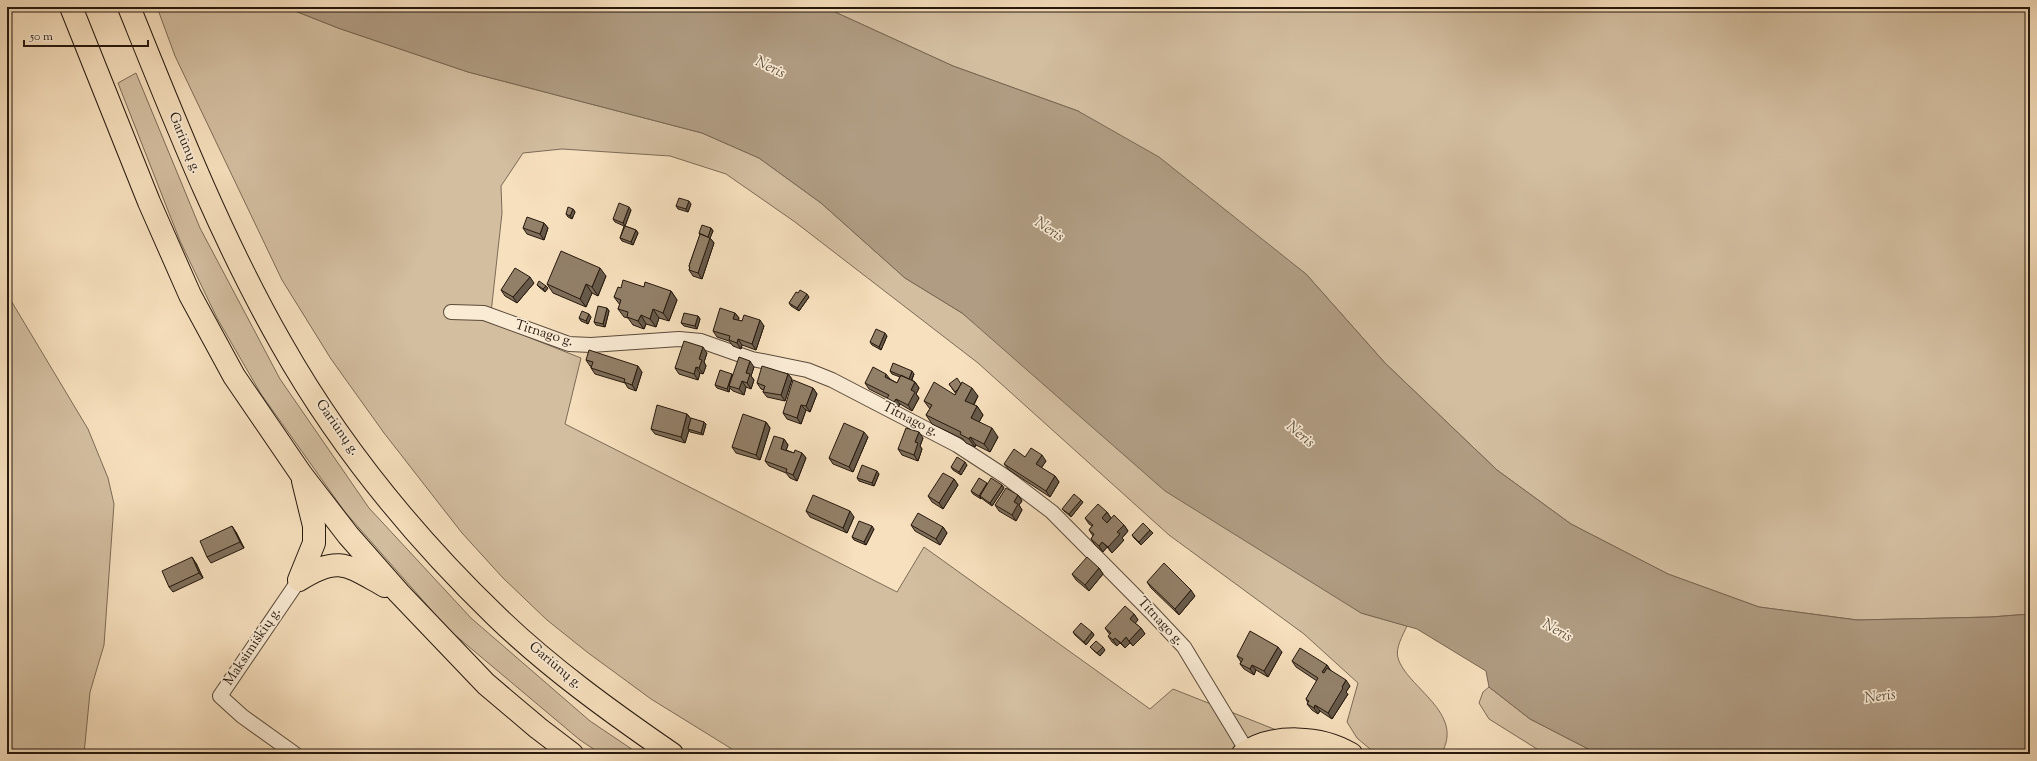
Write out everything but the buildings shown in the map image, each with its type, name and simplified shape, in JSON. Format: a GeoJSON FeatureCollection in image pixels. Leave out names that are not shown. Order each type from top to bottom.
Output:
{"type":"FeatureCollection","features":[{"type":"Feature","properties":{"kind":"highway"},"geometry":{"type":"LineString","coordinates":[[70,7],[149,202],[190,295],[234,376],[301,474],[348,535],[399,593],[486,684],[538,728],[572,754]]}},
{"type":"Feature","properties":{"kind":"highway","name":"Gariūnų g."},"geometry":{"type":"LineString","coordinates":[[129,7],[201,184],[241,269],[282,344],[333,425],[396,508],[440,559],[498,618],[556,669],[617,716],[672,754]]}},
{"type":"Feature","properties":{"kind":"highway"},"geometry":{"type":"LineString","coordinates":[[299,580],[314,543],[314,526],[301,474]]}},
{"type":"Feature","properties":{"kind":"highway"},"geometry":{"type":"LineString","coordinates":[[299,580],[317,569],[331,565],[343,565],[354,569],[399,593]]}},
{"type":"Feature","properties":{"kind":"highway"},"geometry":{"type":"LineString","coordinates":[[1245,753],[1274,743],[1306,740],[1324,743],[1342,749],[1351,754]]}},
{"type":"Feature","properties":{"kind":"street","name":"Titnago g."},"geometry":{"type":"LineString","coordinates":[[451,312],[484,313],[569,344],[591,345],[679,339],[701,341],[752,359],[807,370],[838,384],[957,445],[1006,477],[1052,512],[1150,610],[1184,647],[1245,753]]}},
{"type":"Feature","properties":{"kind":"street","name":"Maksimiškių g."},"geometry":{"type":"LineString","coordinates":[[295,754],[242,716],[220,696],[299,580]]}},
{"type":"Feature","properties":{"kind":"shaded area"},"geometry":{"type":"Polygon","coordinates":[[[157,7],[285,7],[338,28],[468,72],[702,133],[759,158],[821,203],[905,278],[962,313],[1361,613],[1407,626],[1398,646],[1398,658],[1403,669],[1441,714],[1446,726],[1447,739],[1441,754],[1376,754],[1357,738],[1347,722],[1358,683],[1304,634],[1169,535],[978,363],[795,222],[726,174],[670,156],[562,149],[523,153],[501,186],[502,213],[490,322],[581,358],[565,424],[897,592],[924,547],[1150,709],[1173,689],[1337,754],[740,754],[651,699],[587,652],[547,620],[503,578],[462,533],[384,433],[331,359],[282,280],[175,56],[157,7]]]}},
{"type":"Feature","properties":{"kind":"shaded area"},"geometry":{"type":"Polygon","coordinates":[[[824,7],[2030,7],[2030,614],[1991,617],[1857,620],[1759,607],[1668,574],[1571,524],[1497,470],[1385,363],[1306,274],[1078,111],[953,66],[824,7]]]}},
{"type":"Feature","properties":{"kind":"shaded area"},"geometry":{"type":"Polygon","coordinates":[[[136,73],[200,228],[280,379],[369,508],[471,618],[590,721],[639,754],[601,754],[580,740],[449,630],[345,512],[261,394],[217,318],[180,241],[118,83],[136,73]]]}},
{"type":"Feature","properties":{"kind":"shaded area"},"geometry":{"type":"Polygon","coordinates":[[[7,294],[88,429],[108,478],[114,504],[104,645],[90,692],[84,754],[7,754],[7,294]]]}},
{"type":"Feature","properties":{"kind":"shaded area"},"geometry":{"type":"Polygon","coordinates":[[[1489,687],[1530,719],[1598,754],[1545,754],[1489,719],[1479,703],[1483,692],[1489,687]]]}},
{"type":"Feature","properties":{"kind":"water","name":"Neris"},"geometry":{"type":"Polygon","coordinates":[[[285,7],[824,7],[953,66],[1078,111],[1159,157],[1306,274],[1385,363],[1497,470],[1571,524],[1668,574],[1759,607],[1857,620],[1991,617],[2030,614],[2030,754],[1598,754],[1530,719],[1489,687],[1486,671],[1417,629],[1361,613],[1165,491],[962,313],[905,278],[821,203],[759,158],[702,133],[468,72],[338,28],[285,7]]]}}]}
